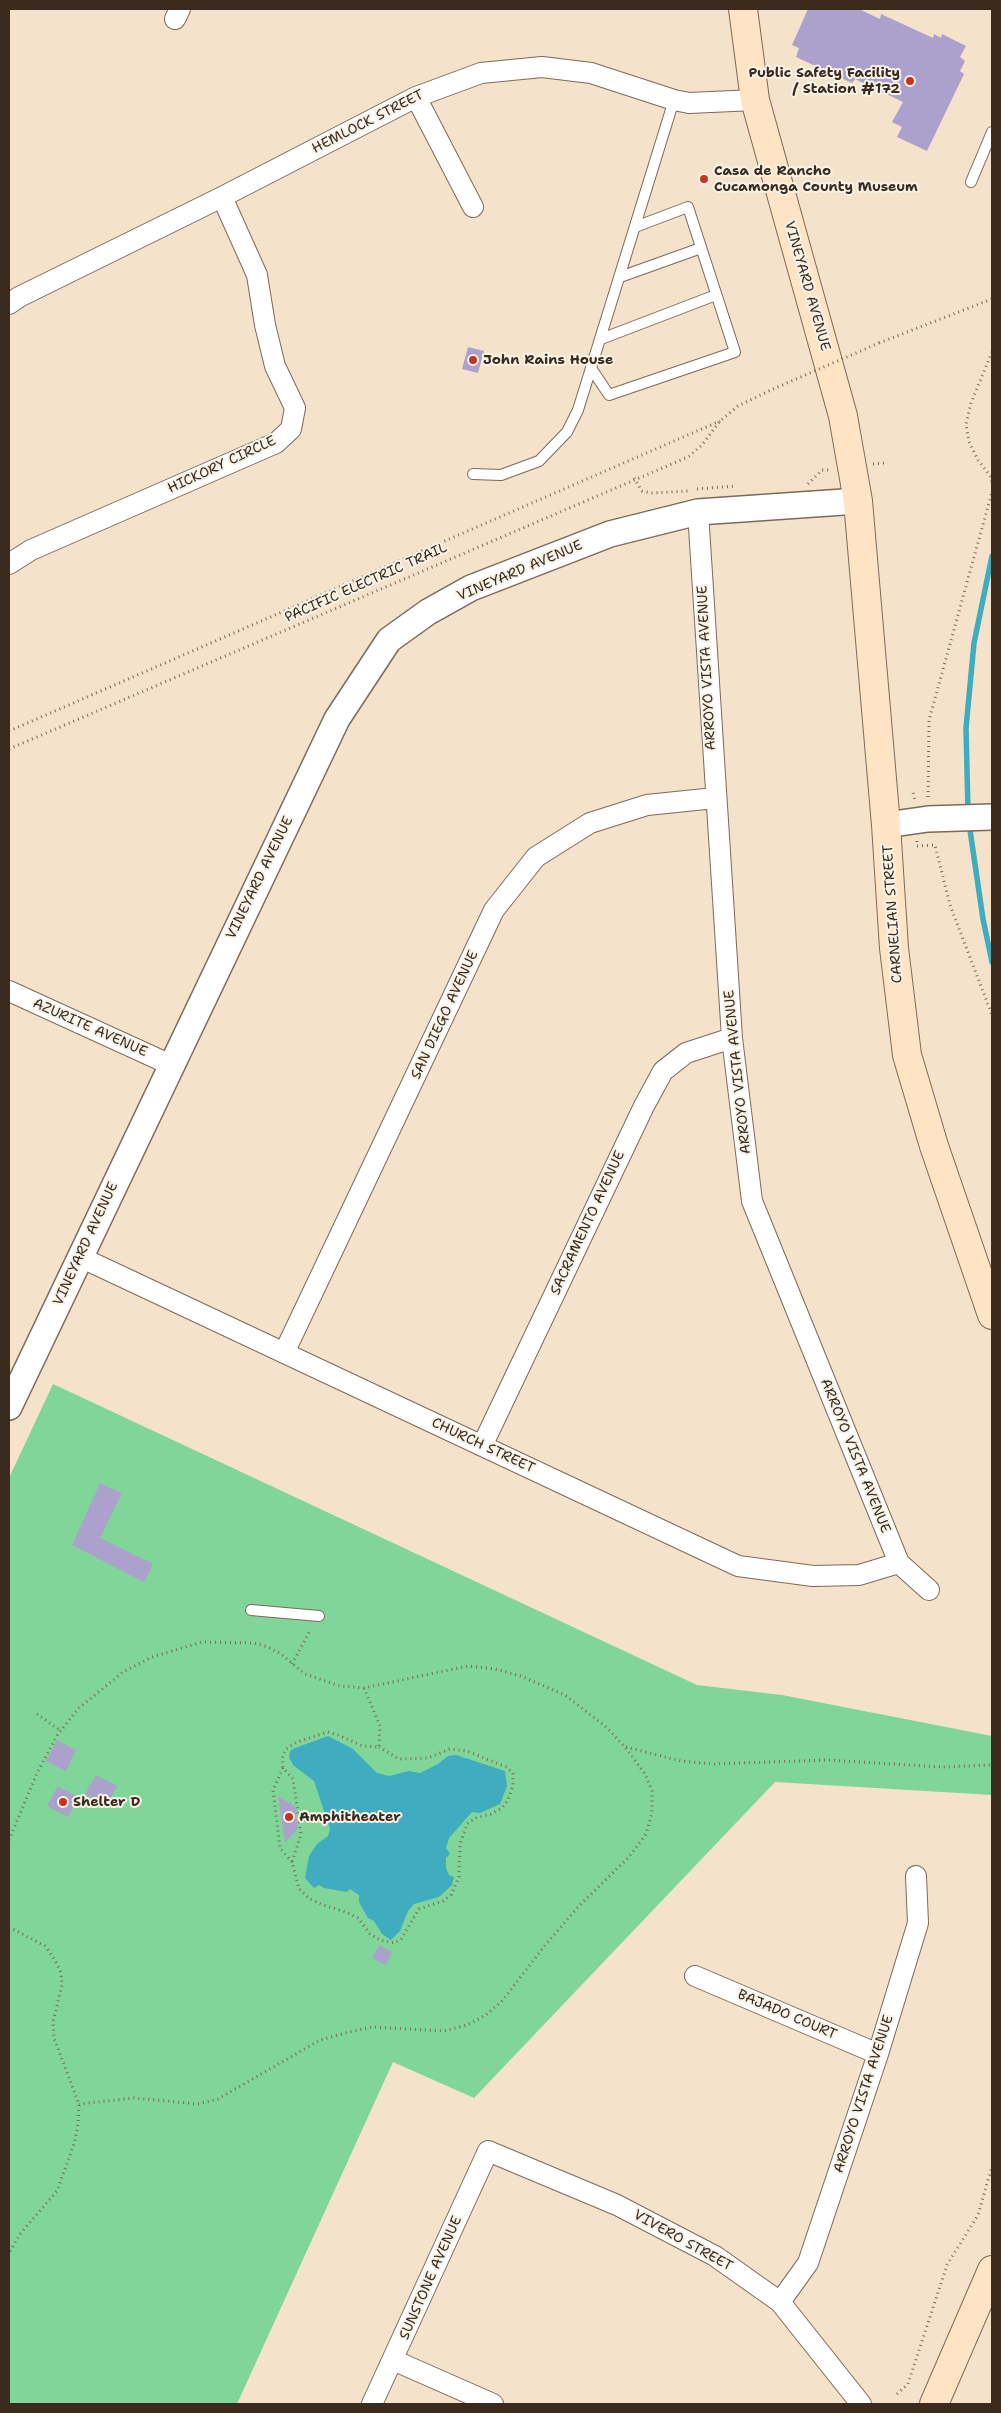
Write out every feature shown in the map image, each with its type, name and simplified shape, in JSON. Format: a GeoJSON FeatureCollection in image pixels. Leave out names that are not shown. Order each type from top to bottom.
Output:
{"type":"FeatureCollection","features":[{"type":"Feature","properties":{"kind":"main road","name":"VINEYARD AVENUE"},"geometry":{"type":"LineString","coordinates":[[743,9],[755,100],[843,416],[858,501]]}},
{"type":"Feature","properties":{"kind":"main road","name":"CARNELIAN STREET"},"geometry":{"type":"LineString","coordinates":[[858,501],[886,825],[894,948],[907,1055],[934,1146],[992,1315]]}},
{"type":"Feature","properties":{"kind":"main road"},"geometry":{"type":"LineString","coordinates":[[934,2404],[992,2270]]}},
{"type":"Feature","properties":{"kind":"street","name":"HEMLOCK STREET"},"geometry":{"type":"LineString","coordinates":[[9,304],[19,297],[222,197],[416,97],[481,72],[542,67],[591,73],[674,100],[689,102],[755,100]]}},
{"type":"Feature","properties":{"kind":"street"},"geometry":{"type":"LineString","coordinates":[[416,97],[473,207]]}},
{"type":"Feature","properties":{"kind":"street","name":"HICKORY CIRCLE"},"geometry":{"type":"LineString","coordinates":[[9,564],[32,550],[276,443],[291,428],[296,408],[275,366],[265,326],[257,275],[222,197]]}},
{"type":"Feature","properties":{"kind":"street","name":"VINEYARD AVENUE"},"geometry":{"type":"LineString","coordinates":[[9,1407],[337,719],[389,640],[428,612],[471,588],[610,534],[698,512],[858,501]]}},
{"type":"Feature","properties":{"kind":"street","name":"ARROYO VISTA AVENUE"},"geometry":{"type":"LineString","coordinates":[[698,512],[732,1038],[752,1201],[899,1563],[929,1590]]}},
{"type":"Feature","properties":{"kind":"street","name":"SAN DIEGO AVENUE"},"geometry":{"type":"LineString","coordinates":[[284,1354],[494,910],[536,857],[590,823],[647,805],[715,798]]}},
{"type":"Feature","properties":{"kind":"street"},"geometry":{"type":"LineString","coordinates":[[886,825],[928,819],[992,816]]}},
{"type":"Feature","properties":{"kind":"street","name":"AZURITE AVENUE"},"geometry":{"type":"LineString","coordinates":[[9,991],[171,1065]]}},
{"type":"Feature","properties":{"kind":"street","name":"SACRAMENTO AVENUE"},"geometry":{"type":"LineString","coordinates":[[482,1446],[644,1106],[663,1072],[686,1053],[732,1038]]}},
{"type":"Feature","properties":{"kind":"street","name":"CHURCH STREET"},"geometry":{"type":"LineString","coordinates":[[80,1257],[738,1566],[813,1576],[859,1575],[899,1563]]}},
{"type":"Feature","properties":{"kind":"street","name":"ARROYO VISTA AVENUE"},"geometry":{"type":"LineString","coordinates":[[780,2302],[808,2263],[878,2054],[918,1923],[916,1876]]}},
{"type":"Feature","properties":{"kind":"street","name":"BAJADO COURT"},"geometry":{"type":"LineString","coordinates":[[695,1976],[878,2054]]}},
{"type":"Feature","properties":{"kind":"street","name":"VIVERO STREET"},"geometry":{"type":"LineString","coordinates":[[488,2151],[617,2206],[706,2251],[780,2302],[861,2404]]}},
{"type":"Feature","properties":{"kind":"street","name":"SUNSTONE AVENUE"},"geometry":{"type":"LineString","coordinates":[[372,2404],[488,2151]]}},
{"type":"Feature","properties":{"kind":"street"},"geometry":{"type":"LineString","coordinates":[[393,2360],[493,2404]]}},
{"type":"Feature","properties":{"kind":"lane"},"geometry":{"type":"LineString","coordinates":[[473,474],[501,475],[539,461],[567,432],[578,410],[601,339],[674,100]]}},
{"type":"Feature","properties":{"kind":"lane"},"geometry":{"type":"LineString","coordinates":[[971,182],[992,132]]}},
{"type":"Feature","properties":{"kind":"lane"},"geometry":{"type":"LineString","coordinates":[[591,368],[609,396],[734,352],[688,207],[635,227]]}},
{"type":"Feature","properties":{"kind":"lane"},"geometry":{"type":"LineString","coordinates":[[620,277],[701,248]]}},
{"type":"Feature","properties":{"kind":"lane"},"geometry":{"type":"LineString","coordinates":[[601,339],[716,294]]}},
{"type":"Feature","properties":{"kind":"lane"},"geometry":{"type":"LineString","coordinates":[[251,1610],[319,1616]]}},
{"type":"Feature","properties":{"kind":"path","name":"PACIFIC ELECTRIC TRAIL"},"geometry":{"type":"LineString","coordinates":[[9,749],[634,478],[688,457],[702,445],[720,421],[738,406],[938,318],[992,299]]}},
{"type":"Feature","properties":{"kind":"path"},"geometry":{"type":"LineString","coordinates":[[992,352],[971,403],[966,424],[969,442],[978,460],[991,477],[992,483]]}},
{"type":"Feature","properties":{"kind":"path","name":"PACIFIC ELECTRIC TRAIL"},"geometry":{"type":"LineString","coordinates":[[9,731],[720,421]]}},
{"type":"Feature","properties":{"kind":"path"},"geometry":{"type":"LineString","coordinates":[[634,478],[642,491],[651,493],[675,490],[684,491]]}},
{"type":"Feature","properties":{"kind":"path"},"geometry":{"type":"LineString","coordinates":[[915,797],[929,797],[929,720],[992,492]]}},
{"type":"Feature","properties":{"kind":"path"},"geometry":{"type":"LineString","coordinates":[[935,846],[950,905],[992,1015]]}},
{"type":"Feature","properties":{"kind":"path"},"geometry":{"type":"LineString","coordinates":[[292,1664],[319,1616]]}},
{"type":"Feature","properties":{"kind":"path"},"geometry":{"type":"LineString","coordinates":[[9,1840],[38,1771],[61,1731],[79,1708],[100,1688],[123,1672],[152,1657],[186,1646],[220,1641],[254,1643],[268,1647],[305,1674],[322,1680],[364,1688],[468,1666],[496,1669],[544,1684],[565,1695],[598,1720],[626,1747],[646,1774],[652,1790],[652,1813],[646,1834],[629,1857],[580,1905],[546,1944],[502,2000],[486,2015],[467,2025],[444,2031],[372,2027],[320,2040],[218,2099],[198,2104],[134,2098],[79,2104]]}},
{"type":"Feature","properties":{"kind":"path"},"geometry":{"type":"LineString","coordinates":[[364,1688],[380,1726],[379,1747]]}},
{"type":"Feature","properties":{"kind":"path"},"geometry":{"type":"LineString","coordinates":[[37,1714],[61,1731]]}},
{"type":"Feature","properties":{"kind":"path"},"geometry":{"type":"LineString","coordinates":[[284,1768],[272,1790],[280,1848],[292,1862],[299,1889],[310,1899],[358,1918],[370,1934],[389,1943],[395,1943],[402,1939],[419,1909],[443,1901],[451,1895],[459,1877],[458,1859],[467,1824],[475,1818],[491,1814],[502,1808],[508,1800],[513,1785],[513,1773],[506,1767],[467,1751],[450,1749],[428,1758],[399,1759],[379,1747],[363,1746],[338,1734],[320,1734],[297,1742],[285,1750],[282,1759],[284,1768],[293,1779],[301,1834],[292,1862]]}},
{"type":"Feature","properties":{"kind":"path"},"geometry":{"type":"LineString","coordinates":[[626,1747],[681,1761],[712,1764],[828,1760],[942,1767],[992,1765]]}},
{"type":"Feature","properties":{"kind":"path"},"geometry":{"type":"LineString","coordinates":[[9,1927],[45,1946],[61,1973],[62,1985],[53,2022],[54,2038],[79,2104],[74,2144],[57,2191],[26,2228],[9,2253]]}},
{"type":"Feature","properties":{"kind":"path"},"geometry":{"type":"LineString","coordinates":[[897,2394],[908,2384],[947,2265],[978,2215],[992,2166]]}},
{"type":"Feature","properties":{"kind":"green space"},"geometry":{"type":"Polygon","coordinates":[[[53,1384],[697,1685],[782,1695],[992,1736],[992,1795],[775,1782],[474,2098],[393,2062],[237,2404],[9,2404],[9,1478],[53,1384]]]}},
{"type":"Feature","properties":{"kind":"water"},"geometry":{"type":"Polygon","coordinates":[[[328,1736],[353,1749],[377,1773],[389,1776],[409,1771],[420,1773],[438,1764],[448,1756],[456,1755],[505,1771],[507,1786],[500,1804],[480,1813],[472,1812],[449,1838],[446,1848],[450,1854],[446,1858],[446,1868],[449,1875],[454,1877],[452,1885],[439,1897],[414,1904],[408,1911],[400,1931],[391,1940],[382,1934],[374,1921],[368,1918],[359,1902],[359,1895],[350,1889],[347,1892],[324,1888],[319,1885],[314,1888],[305,1878],[309,1856],[317,1844],[328,1836],[330,1829],[314,1781],[293,1765],[289,1757],[290,1751],[295,1748],[328,1736]]]}},
{"type":"Feature","properties":{"kind":"building","name":"Public Safety Facility / Station #172"},"geometry":{"type":"Polygon","coordinates":[[[808,9],[859,9],[880,19],[881,14],[933,38],[934,34],[941,38],[942,34],[966,46],[960,57],[965,61],[960,71],[964,74],[927,151],[897,137],[902,127],[892,122],[903,102],[855,79],[852,83],[796,57],[799,48],[792,45],[808,9]]]}},
{"type":"Feature","properties":{"kind":"building","name":"John Rains House"},"geometry":{"type":"Polygon","coordinates":[[[468,347],[484,351],[478,373],[462,369],[468,347]]]}},
{"type":"Feature","properties":{"kind":"building"},"geometry":{"type":"Polygon","coordinates":[[[100,1483],[122,1493],[100,1538],[153,1564],[144,1582],[72,1545],[100,1483]]]}},
{"type":"Feature","properties":{"kind":"building"},"geometry":{"type":"Polygon","coordinates":[[[57,1740],[76,1750],[66,1771],[46,1761],[57,1740]]]}},
{"type":"Feature","properties":{"kind":"building"},"geometry":{"type":"Polygon","coordinates":[[[96,1775],[117,1786],[106,1806],[85,1794],[96,1775]]]}},
{"type":"Feature","properties":{"kind":"building","name":"Shelter D"},"geometry":{"type":"Polygon","coordinates":[[[58,1786],[78,1797],[68,1817],[47,1806],[58,1786]]]}},
{"type":"Feature","properties":{"kind":"building","name":"Amphitheater"},"geometry":{"type":"Polygon","coordinates":[[[278,1796],[295,1806],[298,1828],[285,1843],[278,1796]]]}},
{"type":"Feature","properties":{"kind":"building"},"geometry":{"type":"Polygon","coordinates":[[[379,1945],[392,1952],[386,1965],[372,1958],[379,1945]]]}},
{"type":"Feature","properties":{"kind":"waterway"},"geometry":{"type":"LineString","coordinates":[[968,811],[966,728],[974,643],[992,556]]}},
{"type":"Feature","properties":{"kind":"waterway"},"geometry":{"type":"LineString","coordinates":[[969,823],[983,919],[992,962]]}},
{"type":"Feature","properties":{"kind":"place","name":"Public Safety Facility / Station #172"},"geometry":{"type":"Point","coordinates":[910,81]}},
{"type":"Feature","properties":{"kind":"place","name":"Casa de Rancho Cucamonga County Museum"},"geometry":{"type":"Point","coordinates":[704,179]}},
{"type":"Feature","properties":{"kind":"place","name":"John Rains House"},"geometry":{"type":"Point","coordinates":[473,360]}},
{"type":"Feature","properties":{"kind":"place","name":"Shelter D"},"geometry":{"type":"Point","coordinates":[63,1802]}},
{"type":"Feature","properties":{"kind":"place","name":"Amphitheater"},"geometry":{"type":"Point","coordinates":[289,1817]}}]}
